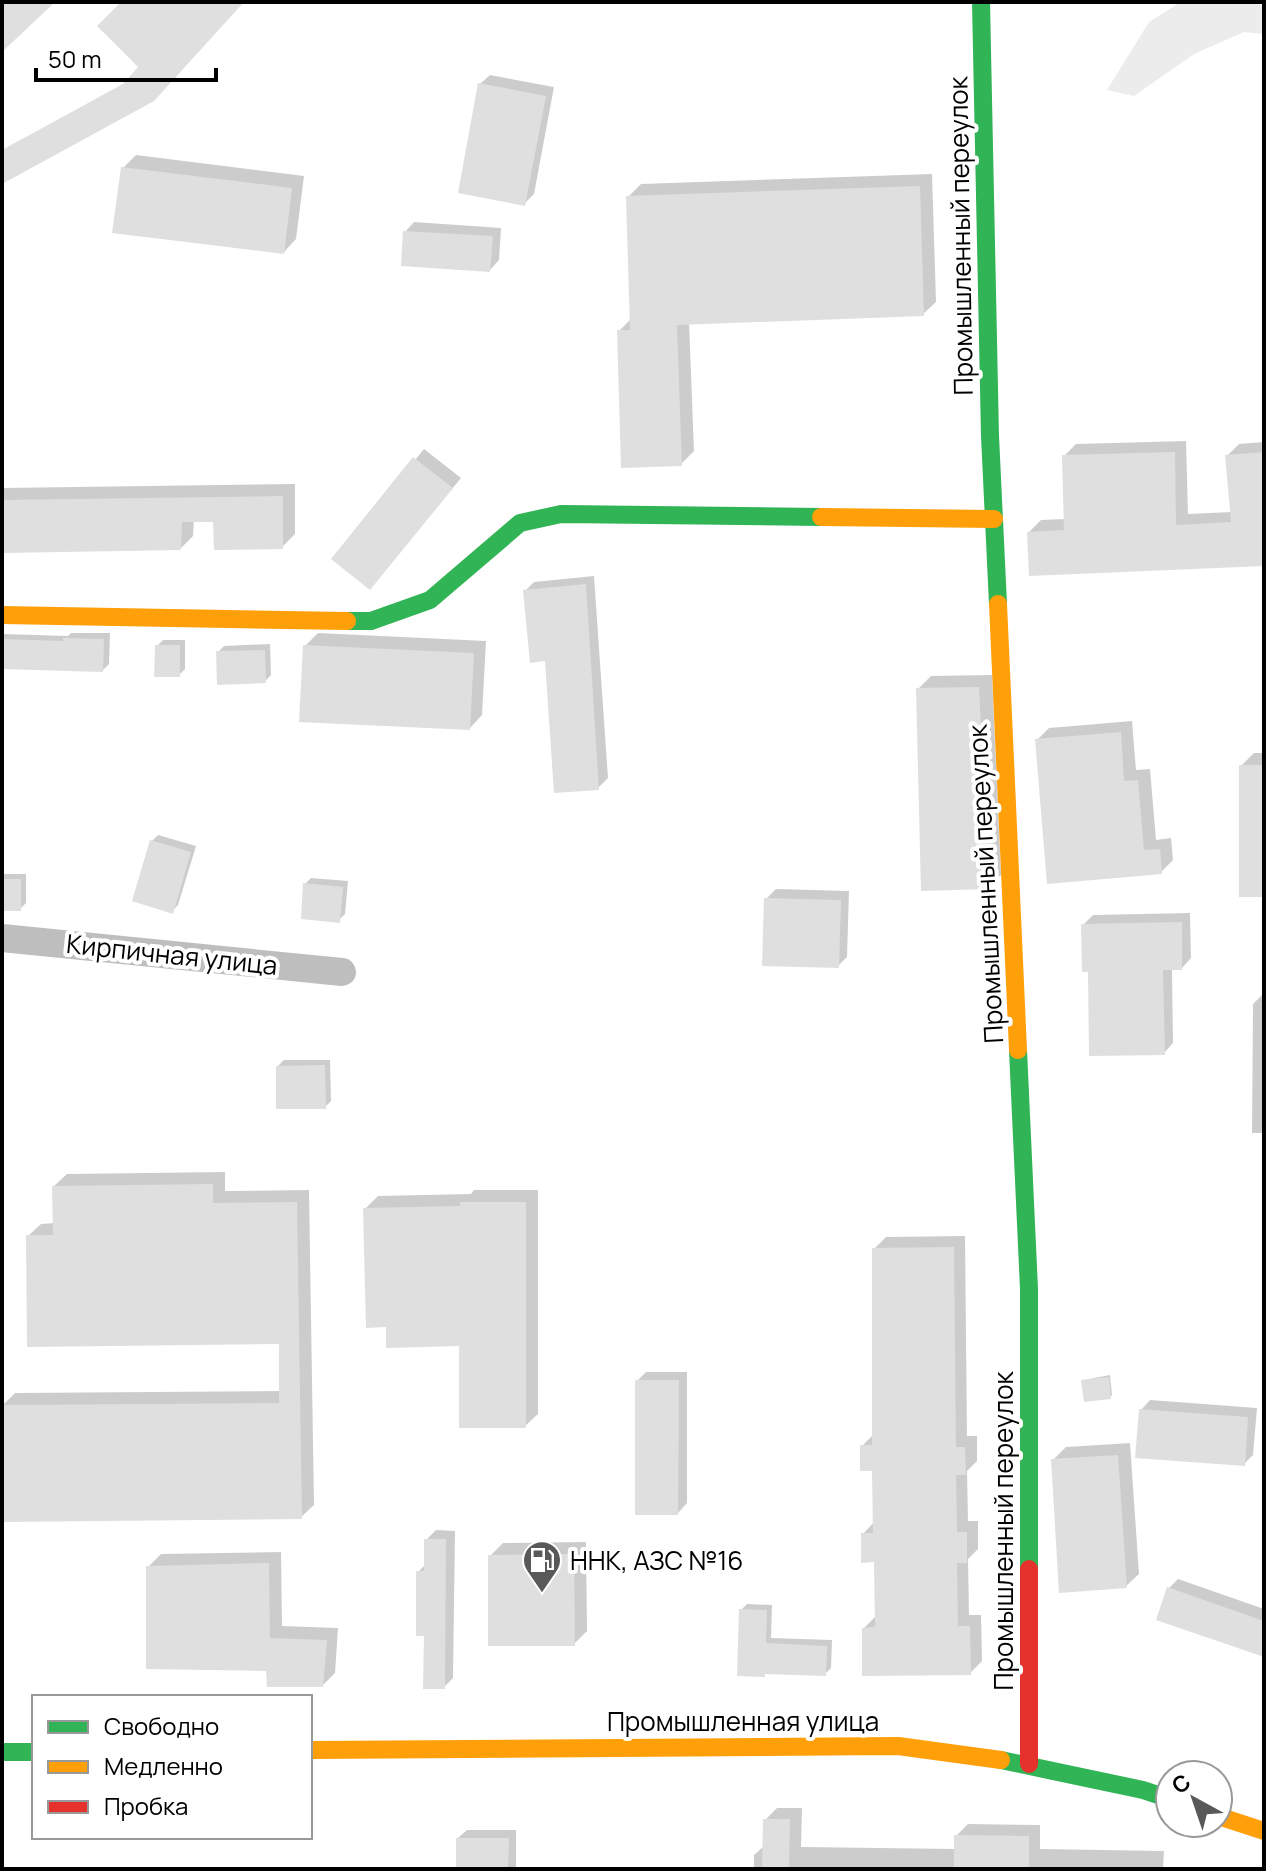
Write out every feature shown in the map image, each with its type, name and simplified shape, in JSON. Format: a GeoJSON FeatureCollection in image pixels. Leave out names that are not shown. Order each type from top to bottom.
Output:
{"type":"FeatureCollection","features":[{"type":"Feature","properties":{"kind":"street","name":"Промышленный переулок"},"geometry":{"type":"LineString","coordinates":[[981,2],[994,519],[1029,1289],[1029,1764]]}},
{"type":"Feature","properties":{"kind":"street"},"geometry":{"type":"LineString","coordinates":[[2,615],[371,621],[430,600],[520,523],[561,514],[994,519]]}},
{"type":"Feature","properties":{"kind":"street","name":"Кирпичная улица"},"geometry":{"type":"LineString","coordinates":[[2,938],[342,972]]}},
{"type":"Feature","properties":{"kind":"street","name":"Промышленная улица"},"geometry":{"type":"LineString","coordinates":[[312,1750],[898,1746],[1029,1764],[1154,1794]]}},
{"type":"Feature","properties":{"kind":"street"},"geometry":{"type":"LineString","coordinates":[[2,1752],[32,1752]]}},
{"type":"Feature","properties":{"kind":"street"},"geometry":{"type":"LineString","coordinates":[[1234,1821],[1264,1831]]}},
{"type":"Feature","properties":{"kind":"shaded area"},"geometry":{"type":"Polygon","coordinates":[[[1181,2],[1264,2],[1264,34],[1244,32],[1194,54],[1134,96],[1107,90],[1149,22],[1181,2]]]}},
{"type":"Feature","properties":{"kind":"building"},"geometry":{"type":"Polygon","coordinates":[[[2,2],[55,2],[2,52],[2,2]]]}},
{"type":"Feature","properties":{"kind":"building"},"geometry":{"type":"Polygon","coordinates":[[[121,2],[244,2],[154,101],[2,184],[2,150],[123,84],[138,67],[97,26],[121,2]]]}},
{"type":"Feature","properties":{"kind":"building"},"geometry":{"type":"Polygon","coordinates":[[[478,83],[546,96],[525,206],[458,193],[478,83]]]}},
{"type":"Feature","properties":{"kind":"building"},"geometry":{"type":"Polygon","coordinates":[[[121,167],[292,188],[284,254],[112,233],[121,167]]]}},
{"type":"Feature","properties":{"kind":"building"},"geometry":{"type":"Polygon","coordinates":[[[920,186],[924,316],[677,325],[682,466],[621,468],[617,330],[630,330],[626,196],[920,186]]]}},
{"type":"Feature","properties":{"kind":"building"},"geometry":{"type":"Polygon","coordinates":[[[403,231],[493,236],[490,272],[401,266],[403,231]]]}},
{"type":"Feature","properties":{"kind":"building"},"geometry":{"type":"Polygon","coordinates":[[[1175,452],[1176,525],[1231,522],[1225,455],[1264,452],[1264,566],[1029,576],[1027,532],[1064,530],[1062,455],[1175,452]]]}},
{"type":"Feature","properties":{"kind":"building"},"geometry":{"type":"Polygon","coordinates":[[[413,457],[453,488],[370,590],[331,559],[413,457]]]}},
{"type":"Feature","properties":{"kind":"building"},"geometry":{"type":"Polygon","coordinates":[[[283,496],[283,549],[214,550],[213,522],[182,522],[181,550],[2,553],[2,500],[283,496]]]}},
{"type":"Feature","properties":{"kind":"building"},"geometry":{"type":"Polygon","coordinates":[[[586,584],[599,790],[554,793],[545,661],[530,663],[523,590],[586,584]]]}},
{"type":"Feature","properties":{"kind":"building"},"geometry":{"type":"Polygon","coordinates":[[[63,638],[104,639],[103,672],[2,669],[2,639],[63,641],[63,638]]]}},
{"type":"Feature","properties":{"kind":"building"},"geometry":{"type":"Polygon","coordinates":[[[155,645],[180,645],[180,677],[154,677],[155,645]]]}},
{"type":"Feature","properties":{"kind":"building"},"geometry":{"type":"Polygon","coordinates":[[[303,645],[474,653],[470,730],[299,722],[303,645]]]}},
{"type":"Feature","properties":{"kind":"building"},"geometry":{"type":"Polygon","coordinates":[[[265,650],[266,683],[217,685],[216,651],[265,650]]]}},
{"type":"Feature","properties":{"kind":"building"},"geometry":{"type":"Polygon","coordinates":[[[979,687],[989,889],[921,891],[916,688],[979,687]]]}},
{"type":"Feature","properties":{"kind":"building"},"geometry":{"type":"Polygon","coordinates":[[[1121,732],[1124,781],[1138,780],[1144,850],[1160,849],[1162,874],[1047,884],[1035,739],[1121,732]]]}},
{"type":"Feature","properties":{"kind":"building"},"geometry":{"type":"Polygon","coordinates":[[[1239,765],[1264,765],[1264,897],[1239,897],[1239,765]]]}},
{"type":"Feature","properties":{"kind":"building"},"geometry":{"type":"Polygon","coordinates":[[[150,840],[191,852],[173,914],[132,901],[150,840]]]}},
{"type":"Feature","properties":{"kind":"building"},"geometry":{"type":"Polygon","coordinates":[[[2,879],[21,879],[21,911],[2,911],[2,879]]]}},
{"type":"Feature","properties":{"kind":"building"},"geometry":{"type":"Polygon","coordinates":[[[303,883],[343,887],[340,923],[301,919],[303,883]]]}},
{"type":"Feature","properties":{"kind":"building"},"geometry":{"type":"Polygon","coordinates":[[[764,898],[841,900],[839,968],[762,966],[764,898]]]}},
{"type":"Feature","properties":{"kind":"building"},"geometry":{"type":"Polygon","coordinates":[[[1182,922],[1182,970],[1163,970],[1165,1055],[1089,1056],[1088,972],[1082,972],[1081,924],[1182,922]]]}},
{"type":"Feature","properties":{"kind":"building"},"geometry":{"type":"Polygon","coordinates":[[[325,1065],[326,1109],[276,1109],[276,1066],[325,1065]]]}},
{"type":"Feature","properties":{"kind":"building"},"geometry":{"type":"Polygon","coordinates":[[[213,1184],[213,1203],[297,1202],[302,1519],[2,1522],[2,1405],[279,1403],[279,1344],[27,1347],[26,1235],[53,1235],[52,1186],[213,1184]]]}},
{"type":"Feature","properties":{"kind":"building"},"geometry":{"type":"Polygon","coordinates":[[[460,1202],[526,1202],[526,1428],[459,1428],[459,1346],[386,1348],[386,1327],[366,1328],[363,1208],[460,1206],[460,1202]]]}},
{"type":"Feature","properties":{"kind":"building"},"geometry":{"type":"Polygon","coordinates":[[[954,1247],[956,1447],[965,1447],[966,1475],[956,1475],[957,1532],[967,1532],[967,1563],[957,1563],[958,1626],[970,1626],[971,1675],[862,1676],[862,1628],[875,1627],[874,1562],[861,1563],[861,1533],[873,1533],[872,1471],[860,1471],[860,1445],[872,1445],[872,1248],[954,1247]]]}},
{"type":"Feature","properties":{"kind":"building"},"geometry":{"type":"Polygon","coordinates":[[[1109,1377],[1111,1399],[1084,1402],[1081,1380],[1109,1377]]]}},
{"type":"Feature","properties":{"kind":"building"},"geometry":{"type":"Polygon","coordinates":[[[635,1380],[679,1380],[678,1515],[635,1515],[635,1380]]]}},
{"type":"Feature","properties":{"kind":"building"},"geometry":{"type":"Polygon","coordinates":[[[1139,1409],[1248,1417],[1245,1466],[1135,1458],[1139,1409]]]}},
{"type":"Feature","properties":{"kind":"building"},"geometry":{"type":"Polygon","coordinates":[[[1118,1455],[1127,1588],[1059,1593],[1051,1459],[1118,1455]]]}},
{"type":"Feature","properties":{"kind":"building"},"geometry":{"type":"Polygon","coordinates":[[[424,1539],[446,1539],[445,1689],[423,1689],[424,1636],[416,1636],[416,1571],[424,1571],[424,1539]]]}},
{"type":"Feature","properties":{"kind":"building"},"geometry":{"type":"Polygon","coordinates":[[[574,1554],[575,1646],[488,1646],[488,1555],[574,1554]]]}},
{"type":"Feature","properties":{"kind":"building"},"geometry":{"type":"Polygon","coordinates":[[[269,1563],[270,1638],[327,1640],[323,1687],[267,1687],[266,1671],[146,1669],[146,1566],[269,1563]]]}},
{"type":"Feature","properties":{"kind":"building"},"geometry":{"type":"Polygon","coordinates":[[[1167,1587],[1264,1621],[1264,1657],[1156,1620],[1167,1587]]]}},
{"type":"Feature","properties":{"kind":"building"},"geometry":{"type":"Polygon","coordinates":[[[739,1609],[767,1610],[766,1643],[827,1646],[826,1676],[737,1676],[739,1609]]]}},
{"type":"Feature","properties":{"kind":"building"},"geometry":{"type":"Polygon","coordinates":[[[763,1819],[790,1819],[789,1869],[762,1869],[763,1819]]]}},
{"type":"Feature","properties":{"kind":"building"},"geometry":{"type":"Polygon","coordinates":[[[954,1835],[1029,1836],[1029,1869],[954,1869],[954,1835]]]}},
{"type":"Feature","properties":{"kind":"building"},"geometry":{"type":"Polygon","coordinates":[[[456,1838],[509,1838],[508,1869],[456,1869],[456,1838]]]}},
{"type":"Feature","properties":{"kind":"traffic: fast"},"geometry":{"type":"LineString","coordinates":[[981,2],[990,436],[998,604]]}},
{"type":"Feature","properties":{"kind":"traffic: fast"},"geometry":{"type":"LineString","coordinates":[[347,621],[371,621],[430,600],[520,523],[561,514],[821,517]]}},
{"type":"Feature","properties":{"kind":"traffic: fast"},"geometry":{"type":"LineString","coordinates":[[1018,1050],[1029,1289],[1029,1569]]}},
{"type":"Feature","properties":{"kind":"traffic: fast"},"geometry":{"type":"LineString","coordinates":[[2,1752],[32,1752]]}},
{"type":"Feature","properties":{"kind":"traffic: fast"},"geometry":{"type":"LineString","coordinates":[[1001,1760],[1154,1794]]}},
{"type":"Feature","properties":{"kind":"traffic: slow"},"geometry":{"type":"LineString","coordinates":[[821,517],[994,519]]}},
{"type":"Feature","properties":{"kind":"traffic: slow"},"geometry":{"type":"LineString","coordinates":[[998,604],[1018,1050]]}},
{"type":"Feature","properties":{"kind":"traffic: slow"},"geometry":{"type":"LineString","coordinates":[[2,615],[347,621]]}},
{"type":"Feature","properties":{"kind":"traffic: slow"},"geometry":{"type":"LineString","coordinates":[[312,1750],[898,1746],[1001,1760]]}},
{"type":"Feature","properties":{"kind":"traffic: slow"},"geometry":{"type":"LineString","coordinates":[[1234,1821],[1264,1831]]}},
{"type":"Feature","properties":{"kind":"traffic: jam"},"geometry":{"type":"LineString","coordinates":[[1029,1569],[1029,1764]]}},
{"type":"Feature","properties":{"kind":"place","name":"ННК, АЗС №16"},"geometry":{"type":"Point","coordinates":[542,1594]}}]}
